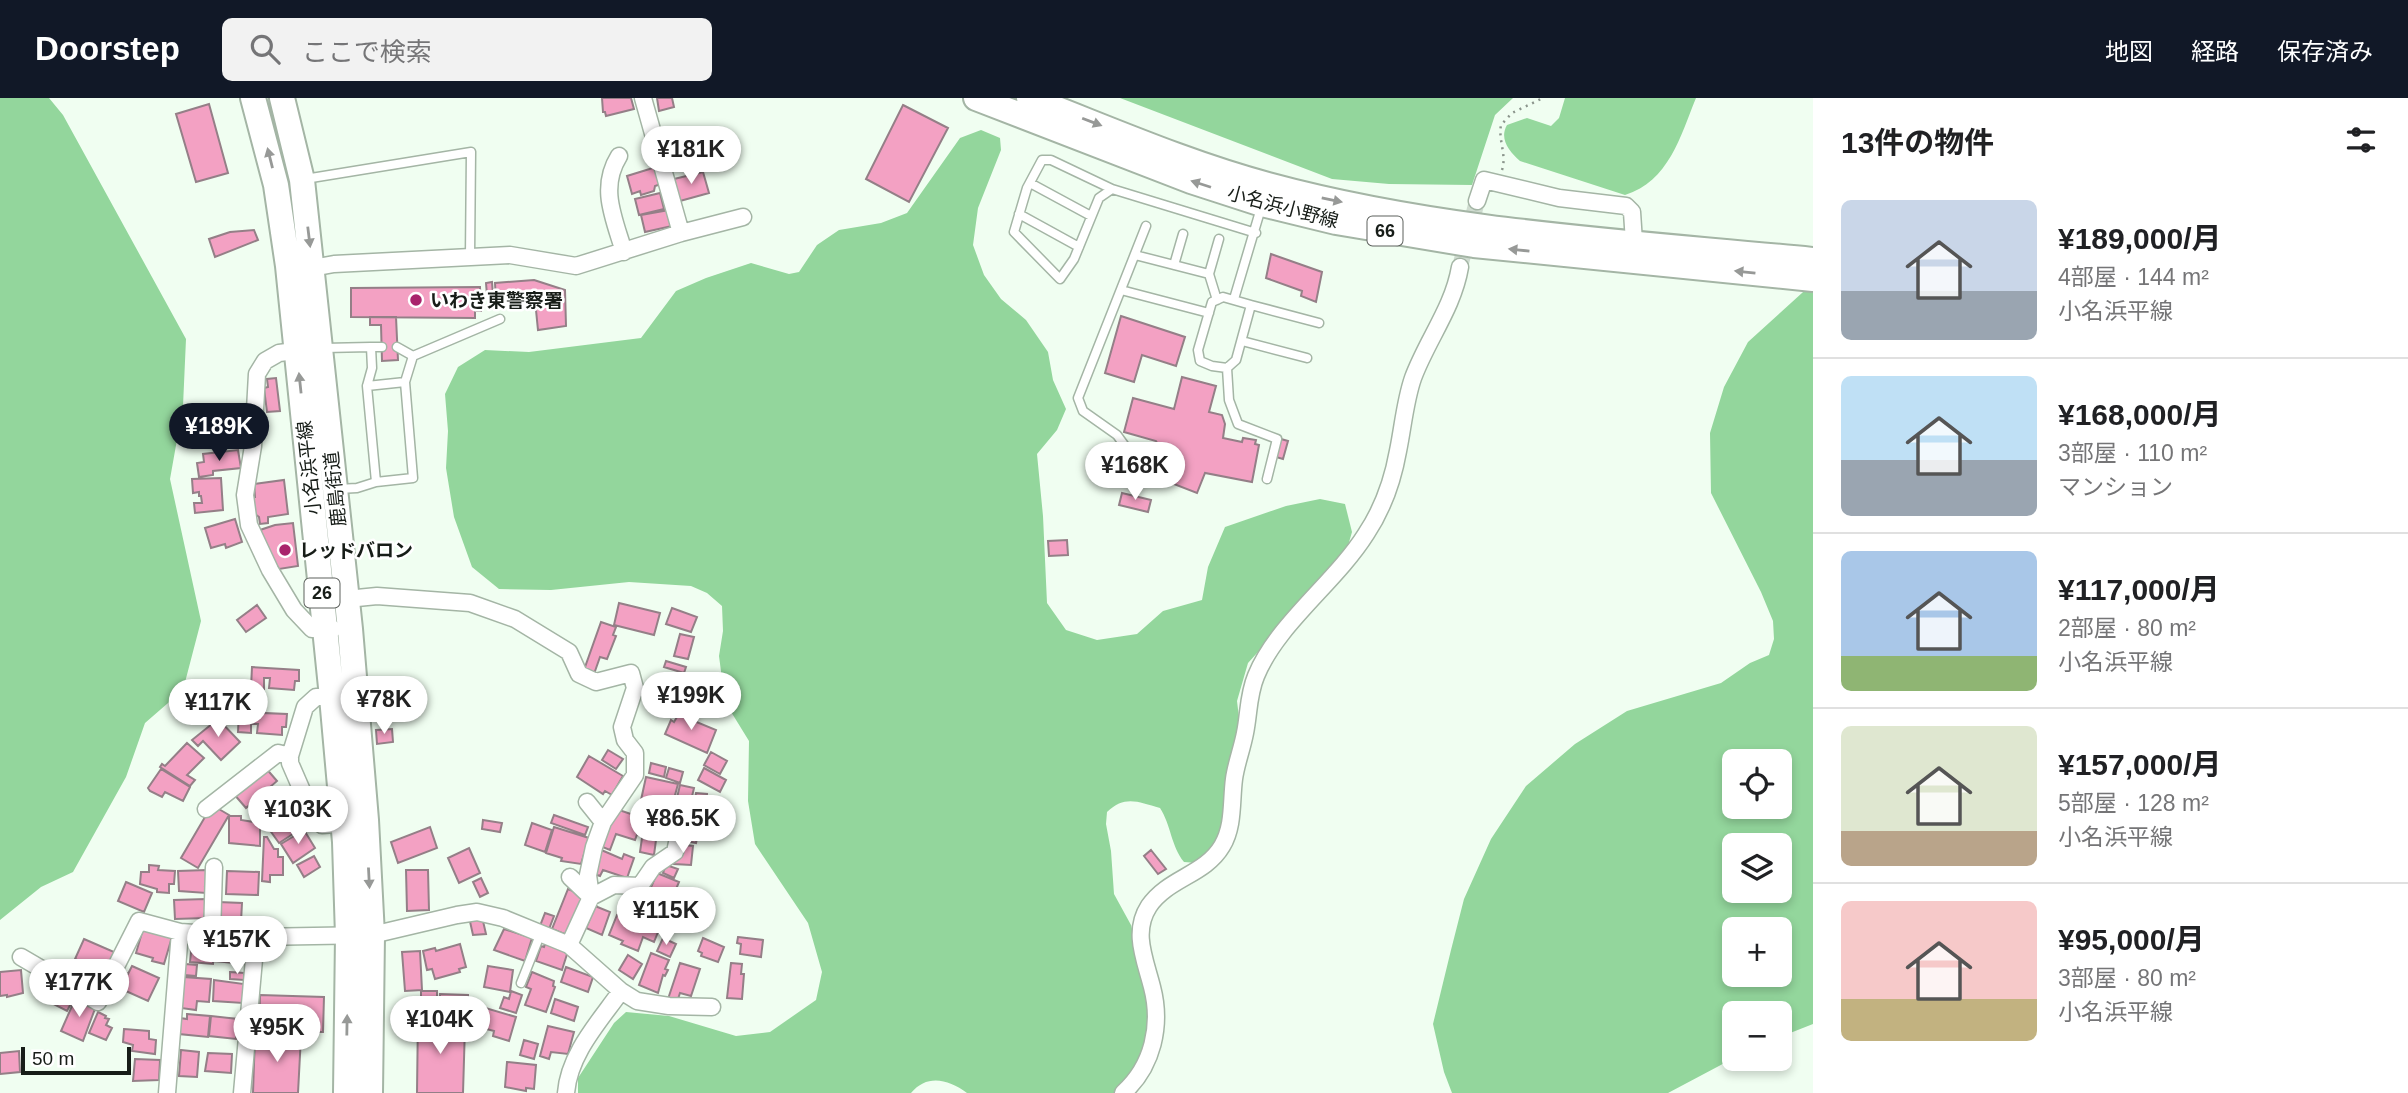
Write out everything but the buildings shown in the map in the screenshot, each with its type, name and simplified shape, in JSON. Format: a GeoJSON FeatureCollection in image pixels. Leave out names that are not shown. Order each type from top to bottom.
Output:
{"type":"FeatureCollection","features":[{"type":"Feature","properties":{"kind":"main road","name":"小名浜平線"},"geometry":{"type":"LineString","coordinates":[[253,98],[276,184],[308,350],[325,628],[344,697]]}},
{"type":"Feature","properties":{"kind":"main road","name":"鹿島街道"},"geometry":{"type":"LineString","coordinates":[[282,98],[302,180],[313,268],[308,350],[335,489],[350,629],[344,697],[355,822],[370,1093]]}},
{"type":"Feature","properties":{"kind":"main road","name":"小名浜小野線"},"geometry":{"type":"LineString","coordinates":[[976,98],[1191,181],[1420,219],[1813,260]]}},
{"type":"Feature","properties":{"kind":"main road","name":"小名浜小野線"},"geometry":{"type":"LineString","coordinates":[[1029,98],[1214,168],[1265,195],[1336,222],[1474,245],[1813,279]]}},
{"type":"Feature","properties":{"kind":"main road","name":"26"},"geometry":{"type":"LineString","coordinates":[[346,1093],[360,936]]}},
{"type":"Feature","properties":{"kind":"street"},"geometry":{"type":"LineString","coordinates":[[643,98],[681,233]]}},
{"type":"Feature","properties":{"kind":"street"},"geometry":{"type":"LineString","coordinates":[[619,156],[607,187],[624,252]]}},
{"type":"Feature","properties":{"kind":"street"},"geometry":{"type":"LineString","coordinates":[[1477,201],[1484,180],[1559,198],[1626,206],[1632,212],[1634,242]]}},
{"type":"Feature","properties":{"kind":"street"},"geometry":{"type":"LineString","coordinates":[[313,268],[334,264],[510,254],[576,266],[681,233],[743,217]]}},
{"type":"Feature","properties":{"kind":"street"},"geometry":{"type":"LineString","coordinates":[[1123,1093],[1139,1076],[1149,1058],[1156,1032],[1153,989],[1139,937],[1142,917],[1151,903],[1168,886],[1199,870],[1214,858],[1223,845],[1230,829],[1234,778],[1243,745],[1250,692],[1256,674],[1302,610],[1340,571],[1379,511],[1398,454],[1415,375],[1457,286],[1460,267]]}},
{"type":"Feature","properties":{"kind":"street"},"geometry":{"type":"LineString","coordinates":[[308,350],[279,353],[265,361],[257,374],[253,446],[245,495],[248,525],[294,610],[312,629],[350,629]]}},
{"type":"Feature","properties":{"kind":"street"},"geometry":{"type":"LineString","coordinates":[[347,599],[377,596],[470,603],[515,619],[569,652],[579,674],[596,682],[631,673],[635,688],[622,727],[625,740],[635,753],[635,775],[603,822],[588,875],[591,897],[569,945]]}},
{"type":"Feature","properties":{"kind":"street"},"geometry":{"type":"LineString","coordinates":[[344,697],[316,698],[306,707],[290,763],[313,816],[322,825],[355,822]]}},
{"type":"Feature","properties":{"kind":"street"},"geometry":{"type":"LineString","coordinates":[[206,809],[278,753],[290,756]]}},
{"type":"Feature","properties":{"kind":"street"},"geometry":{"type":"LineString","coordinates":[[587,802],[603,822]]}},
{"type":"Feature","properties":{"kind":"street"},"geometry":{"type":"LineString","coordinates":[[591,897],[614,885],[640,886],[653,867],[676,852],[683,815]]}},
{"type":"Feature","properties":{"kind":"street"},"geometry":{"type":"LineString","coordinates":[[212,935],[214,867]]}},
{"type":"Feature","properties":{"kind":"street"},"geometry":{"type":"LineString","coordinates":[[570,877],[591,897]]}},
{"type":"Feature","properties":{"kind":"street"},"geometry":{"type":"LineString","coordinates":[[21,957],[98,1002],[139,921],[180,932],[212,935],[360,936],[477,912],[503,919],[569,945],[637,1002],[712,1007]]}},
{"type":"Feature","properties":{"kind":"street"},"geometry":{"type":"LineString","coordinates":[[167,1093],[180,932]]}},
{"type":"Feature","properties":{"kind":"street"},"geometry":{"type":"LineString","coordinates":[[242,1093],[256,937]]}},
{"type":"Feature","properties":{"kind":"street"},"geometry":{"type":"LineString","coordinates":[[566,1093],[569,1072],[575,1058],[621,991]]}},
{"type":"Feature","properties":{"kind":"lane"},"geometry":{"type":"LineString","coordinates":[[302,180],[471,152],[470,257]]}},
{"type":"Feature","properties":{"kind":"lane"},"geometry":{"type":"LineString","coordinates":[[1112,189],[1099,198],[1074,259],[1060,279],[1014,232],[1030,183],[1042,160],[1051,160],[1112,189],[1255,233]]}},
{"type":"Feature","properties":{"kind":"lane"},"geometry":{"type":"LineString","coordinates":[[1030,183],[1091,216]]}},
{"type":"Feature","properties":{"kind":"lane"},"geometry":{"type":"LineString","coordinates":[[1234,299],[1265,195]]}},
{"type":"Feature","properties":{"kind":"lane"},"geometry":{"type":"LineString","coordinates":[[1019,214],[1079,247]]}},
{"type":"Feature","properties":{"kind":"lane"},"geometry":{"type":"LineString","coordinates":[[1130,453],[1117,435],[1083,411],[1078,398],[1146,226]]}},
{"type":"Feature","properties":{"kind":"lane"},"geometry":{"type":"LineString","coordinates":[[1174,265],[1183,234]]}},
{"type":"Feature","properties":{"kind":"lane"},"geometry":{"type":"LineString","coordinates":[[1217,300],[1209,274],[1219,239]]}},
{"type":"Feature","properties":{"kind":"lane"},"geometry":{"type":"LineString","coordinates":[[1135,255],[1209,274]]}},
{"type":"Feature","properties":{"kind":"lane"},"geometry":{"type":"LineString","coordinates":[[1121,290],[1209,313]]}},
{"type":"Feature","properties":{"kind":"lane"},"geometry":{"type":"LineString","coordinates":[[1251,305],[1236,360],[1227,368],[1200,361],[1198,350],[1212,302],[1223,297],[1319,323]]}},
{"type":"Feature","properties":{"kind":"lane"},"geometry":{"type":"LineString","coordinates":[[397,347],[413,355],[500,319]]}},
{"type":"Feature","properties":{"kind":"lane"},"geometry":{"type":"LineString","coordinates":[[1242,341],[1307,358]]}},
{"type":"Feature","properties":{"kind":"lane"},"geometry":{"type":"LineString","coordinates":[[371,347],[372,368],[367,386],[376,482]]}},
{"type":"Feature","properties":{"kind":"lane"},"geometry":{"type":"LineString","coordinates":[[308,350],[382,347]]}},
{"type":"Feature","properties":{"kind":"lane"},"geometry":{"type":"LineString","coordinates":[[335,489],[413,478],[405,382],[413,355]]}},
{"type":"Feature","properties":{"kind":"lane"},"geometry":{"type":"LineString","coordinates":[[1227,368],[1229,400],[1238,425],[1277,439],[1266,479]]}},
{"type":"Feature","properties":{"kind":"lane"},"geometry":{"type":"LineString","coordinates":[[367,386],[405,382]]}},
{"type":"Feature","properties":{"kind":"lane"},"geometry":{"type":"LineString","coordinates":[[520,983],[540,935]]}},
{"type":"Feature","properties":{"kind":"path"},"geometry":{"type":"LineString","coordinates":[[1498,183],[1505,160],[1500,141],[1501,125],[1512,113],[1543,98]]}},
{"type":"Feature","properties":{"kind":"shaded area"},"geometry":{"type":"Polygon","coordinates":[[[0,98],[49,98],[63,115],[186,339],[183,406],[170,479],[201,621],[183,690],[145,723],[126,777],[73,872],[41,887],[0,920],[0,98]]]}},
{"type":"Feature","properties":{"kind":"shaded area"},"geometry":{"type":"Polygon","coordinates":[[[1120,98],[1513,98],[1495,115],[1472,185],[1389,184],[1332,179],[1120,98]]]}},
{"type":"Feature","properties":{"kind":"shaded area"},"geometry":{"type":"Polygon","coordinates":[[[1565,98],[1696,98],[1678,142],[1663,168],[1640,188],[1625,195],[1520,161],[1509,149],[1504,135],[1507,125],[1527,118],[1551,126],[1559,118],[1565,98]]]}},
{"type":"Feature","properties":{"kind":"shaded area"},"geometry":{"type":"Polygon","coordinates":[[[981,130],[1000,138],[1001,150],[978,208],[973,245],[984,275],[1001,299],[1026,320],[1048,352],[1053,380],[1066,409],[1057,430],[1037,454],[1047,603],[1066,630],[1097,640],[1137,634],[1163,611],[1202,600],[1208,567],[1225,527],[1286,506],[1320,499],[1345,504],[1352,532],[1345,556],[1248,663],[1237,701],[1240,726],[1225,819],[1213,847],[1197,863],[1184,862],[1160,808],[1132,801],[1120,803],[1107,812],[1114,894],[1131,925],[1148,992],[1149,1035],[1139,1070],[1115,1093],[967,1093],[952,1084],[931,1081],[911,1093],[578,1093],[578,1078],[614,1023],[626,1012],[669,1016],[736,1036],[770,1032],[816,1000],[822,972],[808,923],[755,844],[748,801],[749,741],[725,702],[719,656],[723,631],[722,606],[707,593],[691,586],[629,582],[551,590],[499,589],[472,567],[454,517],[446,468],[448,431],[445,394],[458,367],[485,350],[529,352],[641,338],[676,291],[706,278],[751,263],[789,274],[799,272],[817,245],[839,230],[881,223],[907,213],[960,138],[981,130]]]}},
{"type":"Feature","properties":{"kind":"shaded area"},"geometry":{"type":"Polygon","coordinates":[[[1813,283],[1813,1024],[1792,1032],[1792,1001],[1722,1001],[1722,1064],[1668,1093],[1452,1093],[1444,1072],[1433,1024],[1464,899],[1491,839],[1526,786],[1575,744],[1627,711],[1721,683],[1750,663],[1769,655],[1774,639],[1773,621],[1711,493],[1710,433],[1724,387],[1748,342],[1813,283]]]}},
{"type":"Feature","properties":{"kind":"tunnel"},"geometry":{"type":"LineString","coordinates":[[1460,267],[1477,201]]}},
{"type":"Feature","properties":{"kind":"place","name":"いわき東警察署"},"geometry":{"type":"Point","coordinates":[416,300]}},
{"type":"Feature","properties":{"kind":"place","name":"レッドバロン"},"geometry":{"type":"Point","coordinates":[285,550]}}]}
